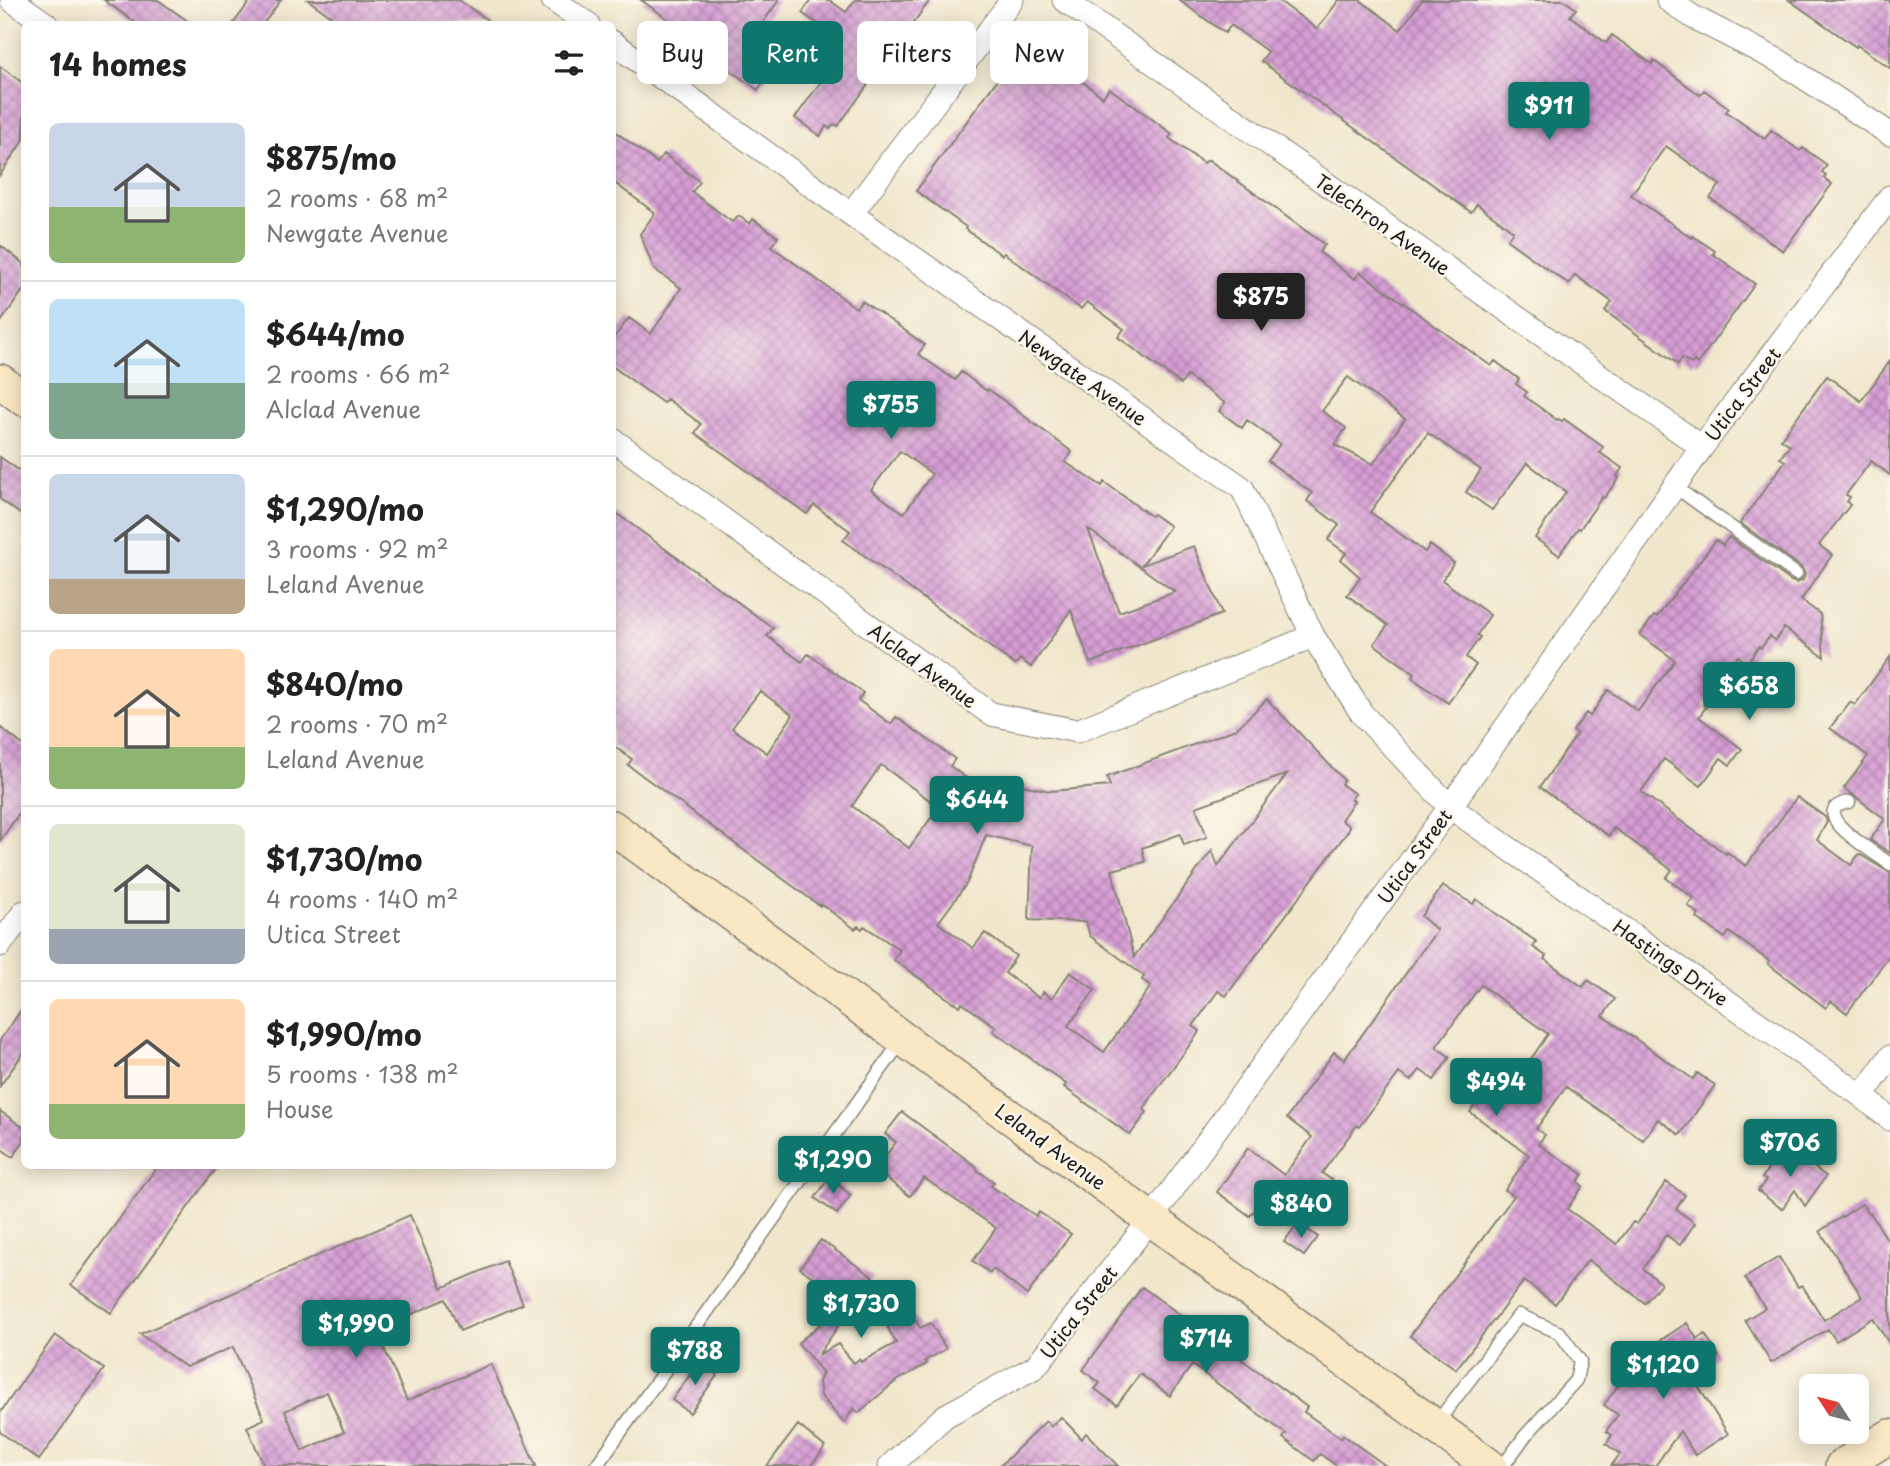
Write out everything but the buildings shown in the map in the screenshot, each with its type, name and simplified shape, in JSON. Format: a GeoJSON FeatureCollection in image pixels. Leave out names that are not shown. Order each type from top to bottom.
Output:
{"type":"FeatureCollection","features":[{"type":"Feature","properties":{"kind":"street"},"geometry":{"type":"LineString","coordinates":[[12,0],[42,21]]}},
{"type":"Feature","properties":{"kind":"street"},"geometry":{"type":"LineString","coordinates":[[851,214],[1012,0]]}},
{"type":"Feature","properties":{"kind":"street","name":"Telechron Avenue"},"geometry":{"type":"LineString","coordinates":[[1064,0],[1702,447]]}},
{"type":"Feature","properties":{"kind":"street"},"geometry":{"type":"LineString","coordinates":[[1668,0],[1693,17],[1779,61],[1890,134]]}},
{"type":"Feature","properties":{"kind":"street","name":"Newgate Avenue"},"geometry":{"type":"LineString","coordinates":[[616,45],[851,214],[1242,488],[1313,636],[1362,714],[1450,807]]}},
{"type":"Feature","properties":{"kind":"street","name":"Utica Street"},"geometry":{"type":"LineString","coordinates":[[890,1466],[945,1416],[1035,1367],[1151,1219],[1450,807],[1702,447],[1890,197]]}},
{"type":"Feature","properties":{"kind":"street"},"geometry":{"type":"LineString","coordinates":[[0,382],[21,397]]}},
{"type":"Feature","properties":{"kind":"street","name":"Alclad Avenue"},"geometry":{"type":"LineString","coordinates":[[616,442],[991,714],[1077,731],[1313,636]]}},
{"type":"Feature","properties":{"kind":"street","name":"Hastings Drive"},"geometry":{"type":"LineString","coordinates":[[1450,807],[1862,1096],[1890,1119]]}},
{"type":"Feature","properties":{"kind":"street","name":"Leland Avenue"},"geometry":{"type":"LineString","coordinates":[[616,830],[1490,1466]]}},
{"type":"Feature","properties":{"kind":"street"},"geometry":{"type":"LineString","coordinates":[[0,945],[21,916]]}},
{"type":"Feature","properties":{"kind":"street"},"geometry":{"type":"LineString","coordinates":[[1862,1096],[1890,1057]]}},
{"type":"Feature","properties":{"kind":"street"},"geometry":{"type":"LineString","coordinates":[[1842,1466],[1890,1436]]}},
{"type":"Feature","properties":{"kind":"lane"},"geometry":{"type":"LineString","coordinates":[[1674,486],[1796,574]]}},
{"type":"Feature","properties":{"kind":"lane"},"geometry":{"type":"LineString","coordinates":[[1849,802],[1838,804],[1833,809],[1833,818],[1843,831],[1890,864]]}},
{"type":"Feature","properties":{"kind":"lane"},"geometry":{"type":"LineString","coordinates":[[596,1466],[904,1039]]}},
{"type":"Feature","properties":{"kind":"lane"},"geometry":{"type":"LineString","coordinates":[[1435,1426],[1519,1315],[1560,1333],[1580,1361],[1576,1380],[1525,1436],[1503,1466]]}}]}
